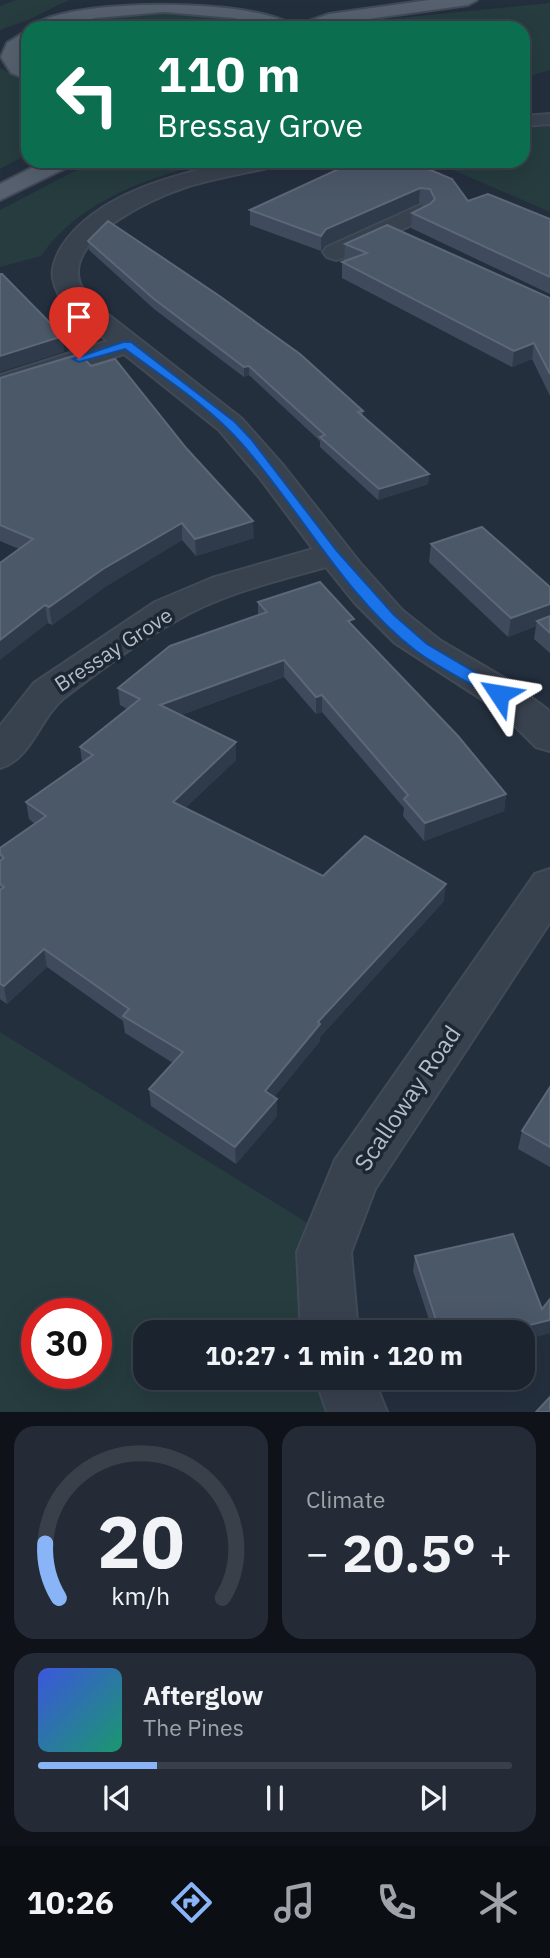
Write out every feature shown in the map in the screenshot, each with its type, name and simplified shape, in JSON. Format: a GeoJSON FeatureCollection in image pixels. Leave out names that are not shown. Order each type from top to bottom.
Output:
{"type":"FeatureCollection","features":[{"type":"Feature","properties":{"kind":"main road"},"geometry":{"type":"LineString","coordinates":[[56,21],[93,0]]}},
{"type":"Feature","properties":{"kind":"main road"},"geometry":{"type":"LineString","coordinates":[[152,0],[177,6]]}},
{"type":"Feature","properties":{"kind":"main road"},"geometry":{"type":"LineString","coordinates":[[309,6],[361,0]]}},
{"type":"Feature","properties":{"kind":"main road"},"geometry":{"type":"LineString","coordinates":[[323,21],[468,0]]}},
{"type":"Feature","properties":{"kind":"main road"},"geometry":{"type":"LineString","coordinates":[[60,19],[104,11],[177,6],[240,11],[283,9]]}},
{"type":"Feature","properties":{"kind":"main road"},"geometry":{"type":"LineString","coordinates":[[240,11],[273,21]]}},
{"type":"Feature","properties":{"kind":"main road"},"geometry":{"type":"LineString","coordinates":[[0,40],[21,36]]}},
{"type":"Feature","properties":{"kind":"main road"},"geometry":{"type":"LineString","coordinates":[[21,41],[14,47],[11,57],[21,70]]}},
{"type":"Feature","properties":{"kind":"main road"},"geometry":{"type":"LineString","coordinates":[[0,193],[48,168]]}},
{"type":"Feature","properties":{"kind":"street"},"geometry":{"type":"LineString","coordinates":[[240,168],[168,186],[117,212],[91,229],[74,246],[65,274],[69,289],[78,304],[230,424],[247,441],[332,554],[389,618],[421,647],[476,678],[522,709],[550,737]]}},
{"type":"Feature","properties":{"kind":"street"},"geometry":{"type":"LineString","coordinates":[[336,252],[420,212]]}},
{"type":"Feature","properties":{"kind":"street"},"geometry":{"type":"LineString","coordinates":[[385,228],[409,240]]}},
{"type":"Feature","properties":{"kind":"street"},"geometry":{"type":"LineString","coordinates":[[0,384],[127,344]]}},
{"type":"Feature","properties":{"kind":"street","name":"Bressay Grove"},"geometry":{"type":"LineString","coordinates":[[0,754],[47,692],[168,610],[225,586],[332,554]]}},
{"type":"Feature","properties":{"kind":"street","name":"Scalloway Road"},"geometry":{"type":"LineString","coordinates":[[329,1320],[324,1252],[354,1177],[550,886]]}},
{"type":"Feature","properties":{"kind":"street"},"geometry":{"type":"LineString","coordinates":[[348,1390],[356,1412]]}},
{"type":"Feature","properties":{"kind":"lane"},"geometry":{"type":"LineString","coordinates":[[530,120],[550,119]]}},
{"type":"Feature","properties":{"kind":"green space"},"geometry":{"type":"Polygon","coordinates":[[[16,0],[69,0],[0,30],[0,6],[16,0]]]}},
{"type":"Feature","properties":{"kind":"green space"},"geometry":{"type":"Polygon","coordinates":[[[550,3],[550,70],[530,76],[530,21],[380,21],[550,3]]]}},
{"type":"Feature","properties":{"kind":"green space"},"geometry":{"type":"Polygon","coordinates":[[[188,12],[252,21],[91,21],[188,12]]]}},
{"type":"Feature","properties":{"kind":"green space"},"geometry":{"type":"Polygon","coordinates":[[[0,68],[21,79],[21,158],[0,169],[0,68]]]}},
{"type":"Feature","properties":{"kind":"green space"},"geometry":{"type":"Polygon","coordinates":[[[530,125],[550,125],[550,212],[448,168],[530,168],[530,125]]]}},
{"type":"Feature","properties":{"kind":"green space"},"geometry":{"type":"Polygon","coordinates":[[[81,168],[188,168],[143,182],[96,205],[57,236],[41,256],[0,267],[0,210],[81,168]]]}},
{"type":"Feature","properties":{"kind":"green space"},"geometry":{"type":"Polygon","coordinates":[[[0,1032],[319,1230],[323,1320],[133,1320],[133,1390],[339,1390],[347,1412],[0,1412],[0,1032]]]}},
{"type":"Feature","properties":{"kind":"building"},"geometry":{"type":"Polygon","coordinates":[[[341,168],[426,168],[452,179],[468,201],[488,194],[550,219],[550,277],[412,213],[435,199],[430,189],[420,188],[326,229],[321,236],[250,210],[341,168]]]}},
{"type":"Feature","properties":{"kind":"building"},"geometry":{"type":"Polygon","coordinates":[[[108,221],[300,354],[363,411],[358,412],[429,474],[379,489],[320,437],[325,435],[249,366],[244,367],[154,299],[88,241],[108,221]]]}},
{"type":"Feature","properties":{"kind":"building"},"geometry":{"type":"Polygon","coordinates":[[[387,225],[550,298],[550,374],[534,343],[514,351],[342,262],[367,253],[345,244],[387,225]]]}},
{"type":"Feature","properties":{"kind":"building"},"geometry":{"type":"Polygon","coordinates":[[[2,274],[63,336],[0,356],[2,274]]]}},
{"type":"Feature","properties":{"kind":"building"},"geometry":{"type":"Polygon","coordinates":[[[80,354],[91,366],[115,359],[187,449],[253,521],[195,539],[182,523],[103,569],[49,607],[45,605],[0,640],[0,563],[33,539],[0,525],[0,378],[80,354]]]}},
{"type":"Feature","properties":{"kind":"building"},"geometry":{"type":"Polygon","coordinates":[[[482,527],[550,587],[550,604],[511,618],[431,544],[482,527]]]}},
{"type":"Feature","properties":{"kind":"building"},"geometry":{"type":"Polygon","coordinates":[[[320,582],[354,619],[348,621],[458,736],[506,794],[425,823],[404,799],[408,795],[322,695],[316,697],[284,660],[160,705],[236,742],[173,802],[323,876],[365,836],[446,884],[318,1022],[320,1024],[265,1091],[277,1099],[235,1147],[149,1089],[183,1052],[123,1016],[129,1009],[44,949],[4,986],[0,984],[0,890],[4,887],[0,884],[0,861],[4,858],[0,854],[0,848],[46,816],[26,802],[93,755],[80,747],[140,699],[118,688],[170,646],[267,612],[258,602],[320,582]]]}},
{"type":"Feature","properties":{"kind":"building"},"geometry":{"type":"Polygon","coordinates":[[[550,616],[550,633],[537,621],[550,616]]]}},
{"type":"Feature","properties":{"kind":"building"},"geometry":{"type":"Polygon","coordinates":[[[550,1087],[550,1147],[522,1131],[550,1087]]]}},
{"type":"Feature","properties":{"kind":"building"},"geometry":{"type":"Polygon","coordinates":[[[513,1234],[542,1309],[550,1299],[550,1320],[535,1324],[535,1320],[436,1320],[415,1256],[513,1234]]]}},
{"type":"Feature","properties":{"kind":"building"},"geometry":{"type":"Polygon","coordinates":[[[550,1397],[550,1412],[536,1412],[550,1397]]]}},
{"type":"Feature","properties":{"kind":"route"},"geometry":{"type":"LineString","coordinates":[[79,359],[127,344],[230,424],[247,441],[332,554],[389,618],[421,647],[499,694]]}}]}
